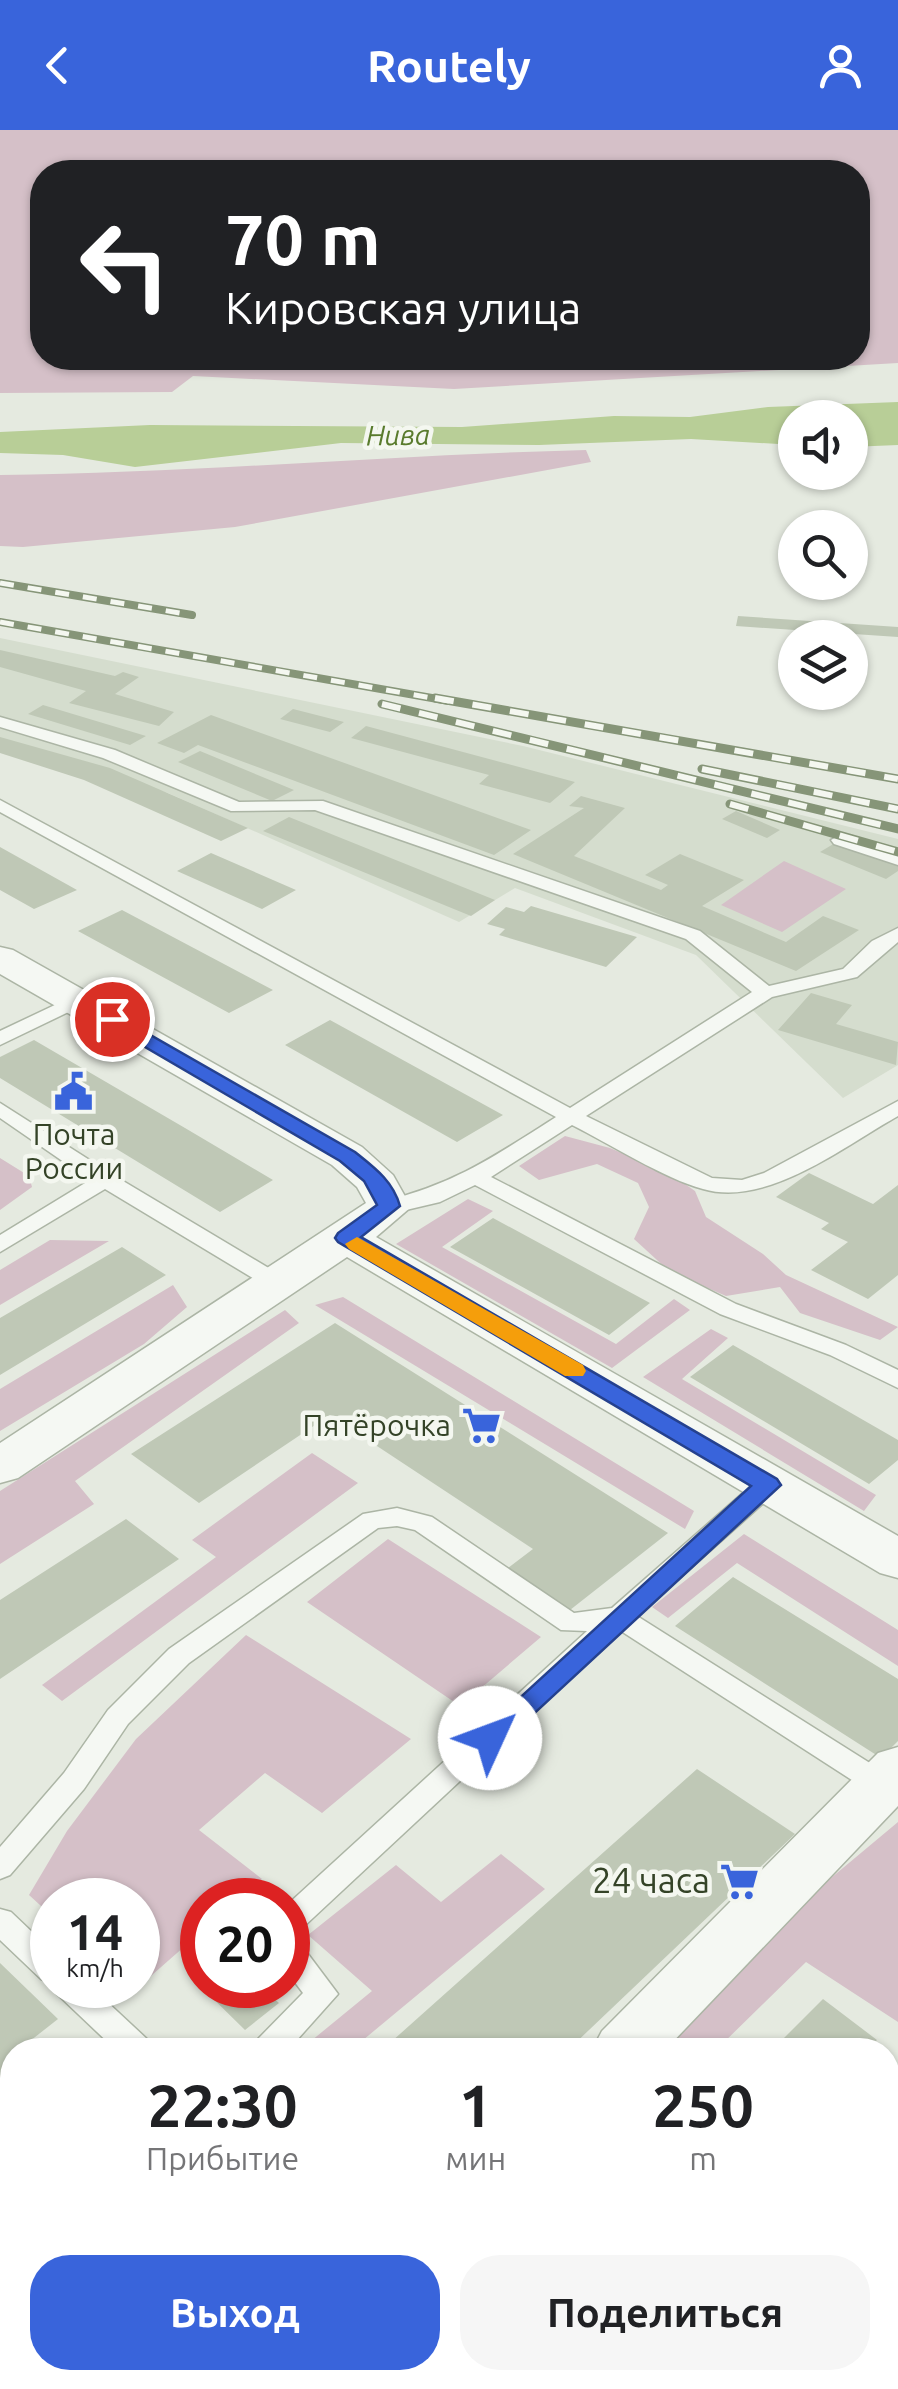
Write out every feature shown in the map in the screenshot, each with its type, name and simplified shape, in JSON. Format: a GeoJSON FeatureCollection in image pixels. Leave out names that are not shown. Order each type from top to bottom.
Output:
{"type":"FeatureCollection","features":[{"type":"Feature","properties":{"kind":"street"},"geometry":{"type":"LineString","coordinates":[[0,958],[348,1156],[372,1176],[385,1192],[389,1206],[279,1284],[0,1466]]}},
{"type":"Feature","properties":{"kind":"street"},"geometry":{"type":"LineString","coordinates":[[346,1238],[898,1560]]}},
{"type":"Feature","properties":{"kind":"street"},"geometry":{"type":"LineString","coordinates":[[636,2038],[890,1777]]}},
{"type":"Feature","properties":{"kind":"lane"},"geometry":{"type":"LineString","coordinates":[[0,722],[109,754],[237,806],[316,805],[693,935],[765,993]]}},
{"type":"Feature","properties":{"kind":"lane"},"geometry":{"type":"LineString","coordinates":[[0,805],[570,1116],[708,1184],[742,1187],[772,1178],[898,1107]]}},
{"type":"Feature","properties":{"kind":"lane"},"geometry":{"type":"LineString","coordinates":[[840,840],[898,860]]}},
{"type":"Feature","properties":{"kind":"lane"},"geometry":{"type":"LineString","coordinates":[[389,1206],[432,1197],[476,1177],[765,993],[850,973],[879,945],[898,934]]}},
{"type":"Feature","properties":{"kind":"lane"},"geometry":{"type":"LineString","coordinates":[[0,1040],[78,1000]]}},
{"type":"Feature","properties":{"kind":"lane"},"geometry":{"type":"LineString","coordinates":[[0,1109],[105,1180],[279,1284]]}},
{"type":"Feature","properties":{"kind":"lane"},"geometry":{"type":"LineString","coordinates":[[476,1177],[728,1309],[838,1350],[898,1380]]}},
{"type":"Feature","properties":{"kind":"lane"},"geometry":{"type":"LineString","coordinates":[[0,1245],[105,1180]]}},
{"type":"Feature","properties":{"kind":"lane"},"geometry":{"type":"LineString","coordinates":[[310,1902],[768,1485]]}},
{"type":"Feature","properties":{"kind":"lane"},"geometry":{"type":"LineString","coordinates":[[0,1867],[74,1781],[118,1717],[179,1656],[372,1520],[397,1516],[423,1523],[570,1623],[619,1617],[890,1777]]}},
{"type":"Feature","properties":{"kind":"lane"},"geometry":{"type":"LineString","coordinates":[[0,1921],[30,1949]]}},
{"type":"Feature","properties":{"kind":"lane"},"geometry":{"type":"LineString","coordinates":[[310,1979],[322,1994],[310,2006]]}},
{"type":"Feature","properties":{"kind":"lane"},"geometry":{"type":"LineString","coordinates":[[92,2008],[124,2038]]}},
{"type":"Feature","properties":{"kind":"lane"},"geometry":{"type":"LineString","coordinates":[[280,2038],[308,2008]]}},
{"type":"Feature","properties":{"kind":"shaded area"},"geometry":{"type":"Polygon","coordinates":[[[0,130],[898,130],[898,363],[870,365],[870,160],[30,160],[30,370],[778,370],[454,389],[193,376],[172,392],[0,393],[0,130]]]}},
{"type":"Feature","properties":{"kind":"shaded area"},"geometry":{"type":"Polygon","coordinates":[[[586,450],[591,462],[235,527],[0,546],[0,475],[586,450]]]}},
{"type":"Feature","properties":{"kind":"shaded area"},"geometry":{"type":"Polygon","coordinates":[[[0,638],[523,746],[898,839],[898,1065],[843,1098],[696,955],[515,888],[459,922],[168,793],[0,740],[0,638]]]}},
{"type":"Feature","properties":{"kind":"shaded area"},"geometry":{"type":"Polygon","coordinates":[[[784,861],[846,889],[782,932],[721,905],[784,861]]]}},
{"type":"Feature","properties":{"kind":"shaded area"},"geometry":{"type":"Polygon","coordinates":[[[565,1136],[610,1148],[669,1173],[695,1191],[706,1217],[763,1254],[786,1275],[898,1327],[880,1340],[800,1313],[780,1287],[726,1296],[669,1271],[634,1239],[649,1207],[638,1183],[597,1164],[539,1180],[519,1166],[565,1136]]]}},
{"type":"Feature","properties":{"kind":"shaded area"},"geometry":{"type":"Polygon","coordinates":[[[0,1158],[29,1176],[32,1187],[0,1210],[0,1158]]]}},
{"type":"Feature","properties":{"kind":"shaded area"},"geometry":{"type":"Polygon","coordinates":[[[468,1199],[493,1211],[442,1247],[616,1344],[674,1299],[690,1310],[612,1368],[396,1244],[468,1199]]]}},
{"type":"Feature","properties":{"kind":"shaded area"},"geometry":{"type":"Polygon","coordinates":[[[50,1240],[109,1241],[0,1305],[0,1270],[50,1240]]]}},
{"type":"Feature","properties":{"kind":"shaded area"},"geometry":{"type":"Polygon","coordinates":[[[173,1285],[187,1307],[144,1344],[0,1431],[0,1389],[173,1285]]]}},
{"type":"Feature","properties":{"kind":"shaded area"},"geometry":{"type":"Polygon","coordinates":[[[343,1297],[694,1511],[685,1529],[315,1305],[343,1297]]]}},
{"type":"Feature","properties":{"kind":"shaded area"},"geometry":{"type":"Polygon","coordinates":[[[285,1310],[299,1323],[75,1481],[94,1504],[0,1564],[0,1491],[285,1310]]]}},
{"type":"Feature","properties":{"kind":"shaded area"},"geometry":{"type":"Polygon","coordinates":[[[711,1329],[728,1338],[682,1379],[876,1495],[864,1511],[643,1377],[711,1329]]]}},
{"type":"Feature","properties":{"kind":"shaded area"},"geometry":{"type":"Polygon","coordinates":[[[312,1453],[358,1483],[62,1701],[42,1685],[216,1557],[192,1540],[312,1453]]]}},
{"type":"Feature","properties":{"kind":"shaded area"},"geometry":{"type":"Polygon","coordinates":[[[744,1534],[898,1630],[898,1666],[737,1563],[668,1618],[652,1607],[744,1534]]]}},
{"type":"Feature","properties":{"kind":"shaded area"},"geometry":{"type":"Polygon","coordinates":[[[388,1539],[541,1637],[460,1706],[307,1602],[388,1539]]]}},
{"type":"Feature","properties":{"kind":"shaded area"},"geometry":{"type":"Polygon","coordinates":[[[246,1635],[411,1739],[322,1813],[265,1773],[199,1830],[261,1878],[180,1878],[180,1950],[160,1968],[160,1878],[39,1878],[67,1831],[136,1739],[246,1635]]]}},
{"type":"Feature","properties":{"kind":"shaded area"},"geometry":{"type":"Polygon","coordinates":[[[898,1822],[898,2022],[806,1962],[728,2038],[671,2038],[813,1893],[898,1822]]]}},
{"type":"Feature","properties":{"kind":"shaded area"},"geometry":{"type":"Polygon","coordinates":[[[501,1854],[545,1889],[365,2038],[315,2038],[372,1991],[310,1933],[396,1865],[441,1902],[501,1854]]]}},
{"type":"Feature","properties":{"kind":"water","name":"Нива"},"geometry":{"type":"Polygon","coordinates":[[[898,402],[898,445],[868,446],[868,403],[898,402]]]}},
{"type":"Feature","properties":{"kind":"water","name":"Нива"},"geometry":{"type":"Polygon","coordinates":[[[778,407],[778,444],[691,439],[539,445],[341,443],[135,467],[63,455],[0,453],[0,432],[150,425],[462,427],[614,416],[690,417],[778,407]]]}},
{"type":"Feature","properties":{"kind":"building"},"geometry":{"type":"Polygon","coordinates":[[[738,616],[796,620],[778,620],[778,629],[736,626],[738,616]]]}},
{"type":"Feature","properties":{"kind":"building"},"geometry":{"type":"Polygon","coordinates":[[[868,625],[898,627],[898,637],[868,635],[868,625]]]}},
{"type":"Feature","properties":{"kind":"building"},"geometry":{"type":"Polygon","coordinates":[[[0,650],[115,676],[123,672],[139,677],[115,694],[174,712],[159,726],[69,703],[86,691],[0,667],[0,650]]]}},
{"type":"Feature","properties":{"kind":"building"},"geometry":{"type":"Polygon","coordinates":[[[43,705],[146,736],[130,745],[28,714],[43,705]]]}},
{"type":"Feature","properties":{"kind":"building"},"geometry":{"type":"Polygon","coordinates":[[[293,709],[344,722],[330,732],[280,719],[293,709]]]}},
{"type":"Feature","properties":{"kind":"building"},"geometry":{"type":"Polygon","coordinates":[[[211,715],[531,830],[494,855],[198,745],[184,753],[157,743],[211,715]]]}},
{"type":"Feature","properties":{"kind":"building"},"geometry":{"type":"Polygon","coordinates":[[[366,726],[575,782],[550,803],[479,784],[489,775],[351,738],[366,726]]]}},
{"type":"Feature","properties":{"kind":"building"},"geometry":{"type":"Polygon","coordinates":[[[0,737],[110,768],[248,828],[221,841],[84,780],[0,753],[0,737]]]}},
{"type":"Feature","properties":{"kind":"building"},"geometry":{"type":"Polygon","coordinates":[[[200,751],[294,790],[272,801],[178,762],[200,751]]]}},
{"type":"Feature","properties":{"kind":"building"},"geometry":{"type":"Polygon","coordinates":[[[581,796],[625,808],[574,856],[661,890],[668,885],[645,875],[680,854],[744,880],[702,906],[786,942],[823,916],[859,930],[796,971],[513,854],[584,808],[569,806],[581,796]]]}},
{"type":"Feature","properties":{"kind":"building"},"geometry":{"type":"Polygon","coordinates":[[[736,811],[780,830],[767,838],[722,819],[736,811]]]}},
{"type":"Feature","properties":{"kind":"building"},"geometry":{"type":"Polygon","coordinates":[[[289,817],[495,900],[471,916],[263,831],[289,817]]]}},
{"type":"Feature","properties":{"kind":"building"},"geometry":{"type":"Polygon","coordinates":[[[840,840],[898,864],[898,871],[886,879],[820,852],[840,840]]]}},
{"type":"Feature","properties":{"kind":"building"},"geometry":{"type":"Polygon","coordinates":[[[0,847],[77,890],[34,909],[0,890],[0,847]]]}},
{"type":"Feature","properties":{"kind":"building"},"geometry":{"type":"Polygon","coordinates":[[[211,853],[296,890],[262,909],[177,871],[211,853]]]}},
{"type":"Feature","properties":{"kind":"building"},"geometry":{"type":"Polygon","coordinates":[[[531,906],[637,937],[606,967],[499,935],[505,929],[487,924],[506,907],[524,912],[531,906]]]}},
{"type":"Feature","properties":{"kind":"building"},"geometry":{"type":"Polygon","coordinates":[[[122,910],[273,990],[229,1013],[78,931],[122,910]]]}},
{"type":"Feature","properties":{"kind":"building"},"geometry":{"type":"Polygon","coordinates":[[[811,993],[852,1005],[836,1024],[898,1042],[896,1065],[778,1030],[811,993]]]}},
{"type":"Feature","properties":{"kind":"building"},"geometry":{"type":"Polygon","coordinates":[[[330,1020],[503,1115],[457,1142],[285,1045],[330,1020]]]}},
{"type":"Feature","properties":{"kind":"building"},"geometry":{"type":"Polygon","coordinates":[[[34,1040],[273,1180],[220,1212],[0,1078],[0,1057],[34,1040]]]}},
{"type":"Feature","properties":{"kind":"building"},"geometry":{"type":"Polygon","coordinates":[[[809,1173],[873,1204],[898,1185],[898,1275],[868,1299],[811,1270],[848,1242],[821,1229],[829,1223],[776,1197],[809,1173]]]}},
{"type":"Feature","properties":{"kind":"building"},"geometry":{"type":"Polygon","coordinates":[[[493,1218],[650,1303],[609,1335],[450,1247],[493,1218]]]}},
{"type":"Feature","properties":{"kind":"building"},"geometry":{"type":"Polygon","coordinates":[[[122,1247],[166,1275],[0,1375],[0,1318],[122,1247]]]}},
{"type":"Feature","properties":{"kind":"building"},"geometry":{"type":"Polygon","coordinates":[[[335,1323],[668,1533],[570,1610],[508,1568],[533,1549],[330,1415],[199,1503],[131,1454],[335,1323]]]}},
{"type":"Feature","properties":{"kind":"building"},"geometry":{"type":"Polygon","coordinates":[[[733,1345],[898,1440],[898,1460],[869,1484],[690,1377],[733,1345]]]}},
{"type":"Feature","properties":{"kind":"building"},"geometry":{"type":"Polygon","coordinates":[[[126,1519],[179,1559],[0,1679],[0,1600],[126,1519]]]}},
{"type":"Feature","properties":{"kind":"building"},"geometry":{"type":"Polygon","coordinates":[[[733,1577],[898,1679],[898,1741],[881,1758],[675,1626],[733,1577]]]}},
{"type":"Feature","properties":{"kind":"building"},"geometry":{"type":"Polygon","coordinates":[[[697,1769],[795,1834],[581,2038],[395,2038],[697,1769]]]}},
{"type":"Feature","properties":{"kind":"building"},"geometry":{"type":"Polygon","coordinates":[[[0,1963],[30,1992],[30,2008],[47,2008],[58,2019],[34,2038],[0,2038],[0,1963]]]}},
{"type":"Feature","properties":{"kind":"building"},"geometry":{"type":"Polygon","coordinates":[[[823,1999],[874,2038],[784,2038],[823,1999]]]}},
{"type":"Feature","properties":{"kind":"building"},"geometry":{"type":"Polygon","coordinates":[[[223,2008],[273,2008],[245,2030],[223,2008]]]}},
{"type":"Feature","properties":{"kind":"railway"},"geometry":{"type":"LineString","coordinates":[[0,583],[192,615]]}},
{"type":"Feature","properties":{"kind":"railway"},"geometry":{"type":"LineString","coordinates":[[0,622],[449,701]]}},
{"type":"Feature","properties":{"kind":"railway"},"geometry":{"type":"LineString","coordinates":[[435,698],[898,779]]}},
{"type":"Feature","properties":{"kind":"railway"},"geometry":{"type":"LineString","coordinates":[[382,704],[898,829]]}},
{"type":"Feature","properties":{"kind":"railway"},"geometry":{"type":"LineString","coordinates":[[702,769],[898,809]]}},
{"type":"Feature","properties":{"kind":"railway"},"geometry":{"type":"LineString","coordinates":[[730,804],[898,852]]}},
{"type":"Feature","properties":{"kind":"slow traffic"},"geometry":{"type":"LineString","coordinates":[[357,1244],[574,1371]]}},
{"type":"Feature","properties":{"kind":"place","name":"Почта России"},"geometry":{"type":"Point","coordinates":[74,1091]}},
{"type":"Feature","properties":{"kind":"place","name":"Пятёрочка"},"geometry":{"type":"Point","coordinates":[481,1426]}},
{"type":"Feature","properties":{"kind":"place","name":"24 часа"},"geometry":{"type":"Point","coordinates":[740,1881]}},
{"type":"Feature","properties":{"kind":"route"},"geometry":{"type":"LineString","coordinates":[[112,1019],[348,1156],[372,1176],[385,1192],[389,1206],[346,1238],[768,1485],[490,1738]]}}]}
